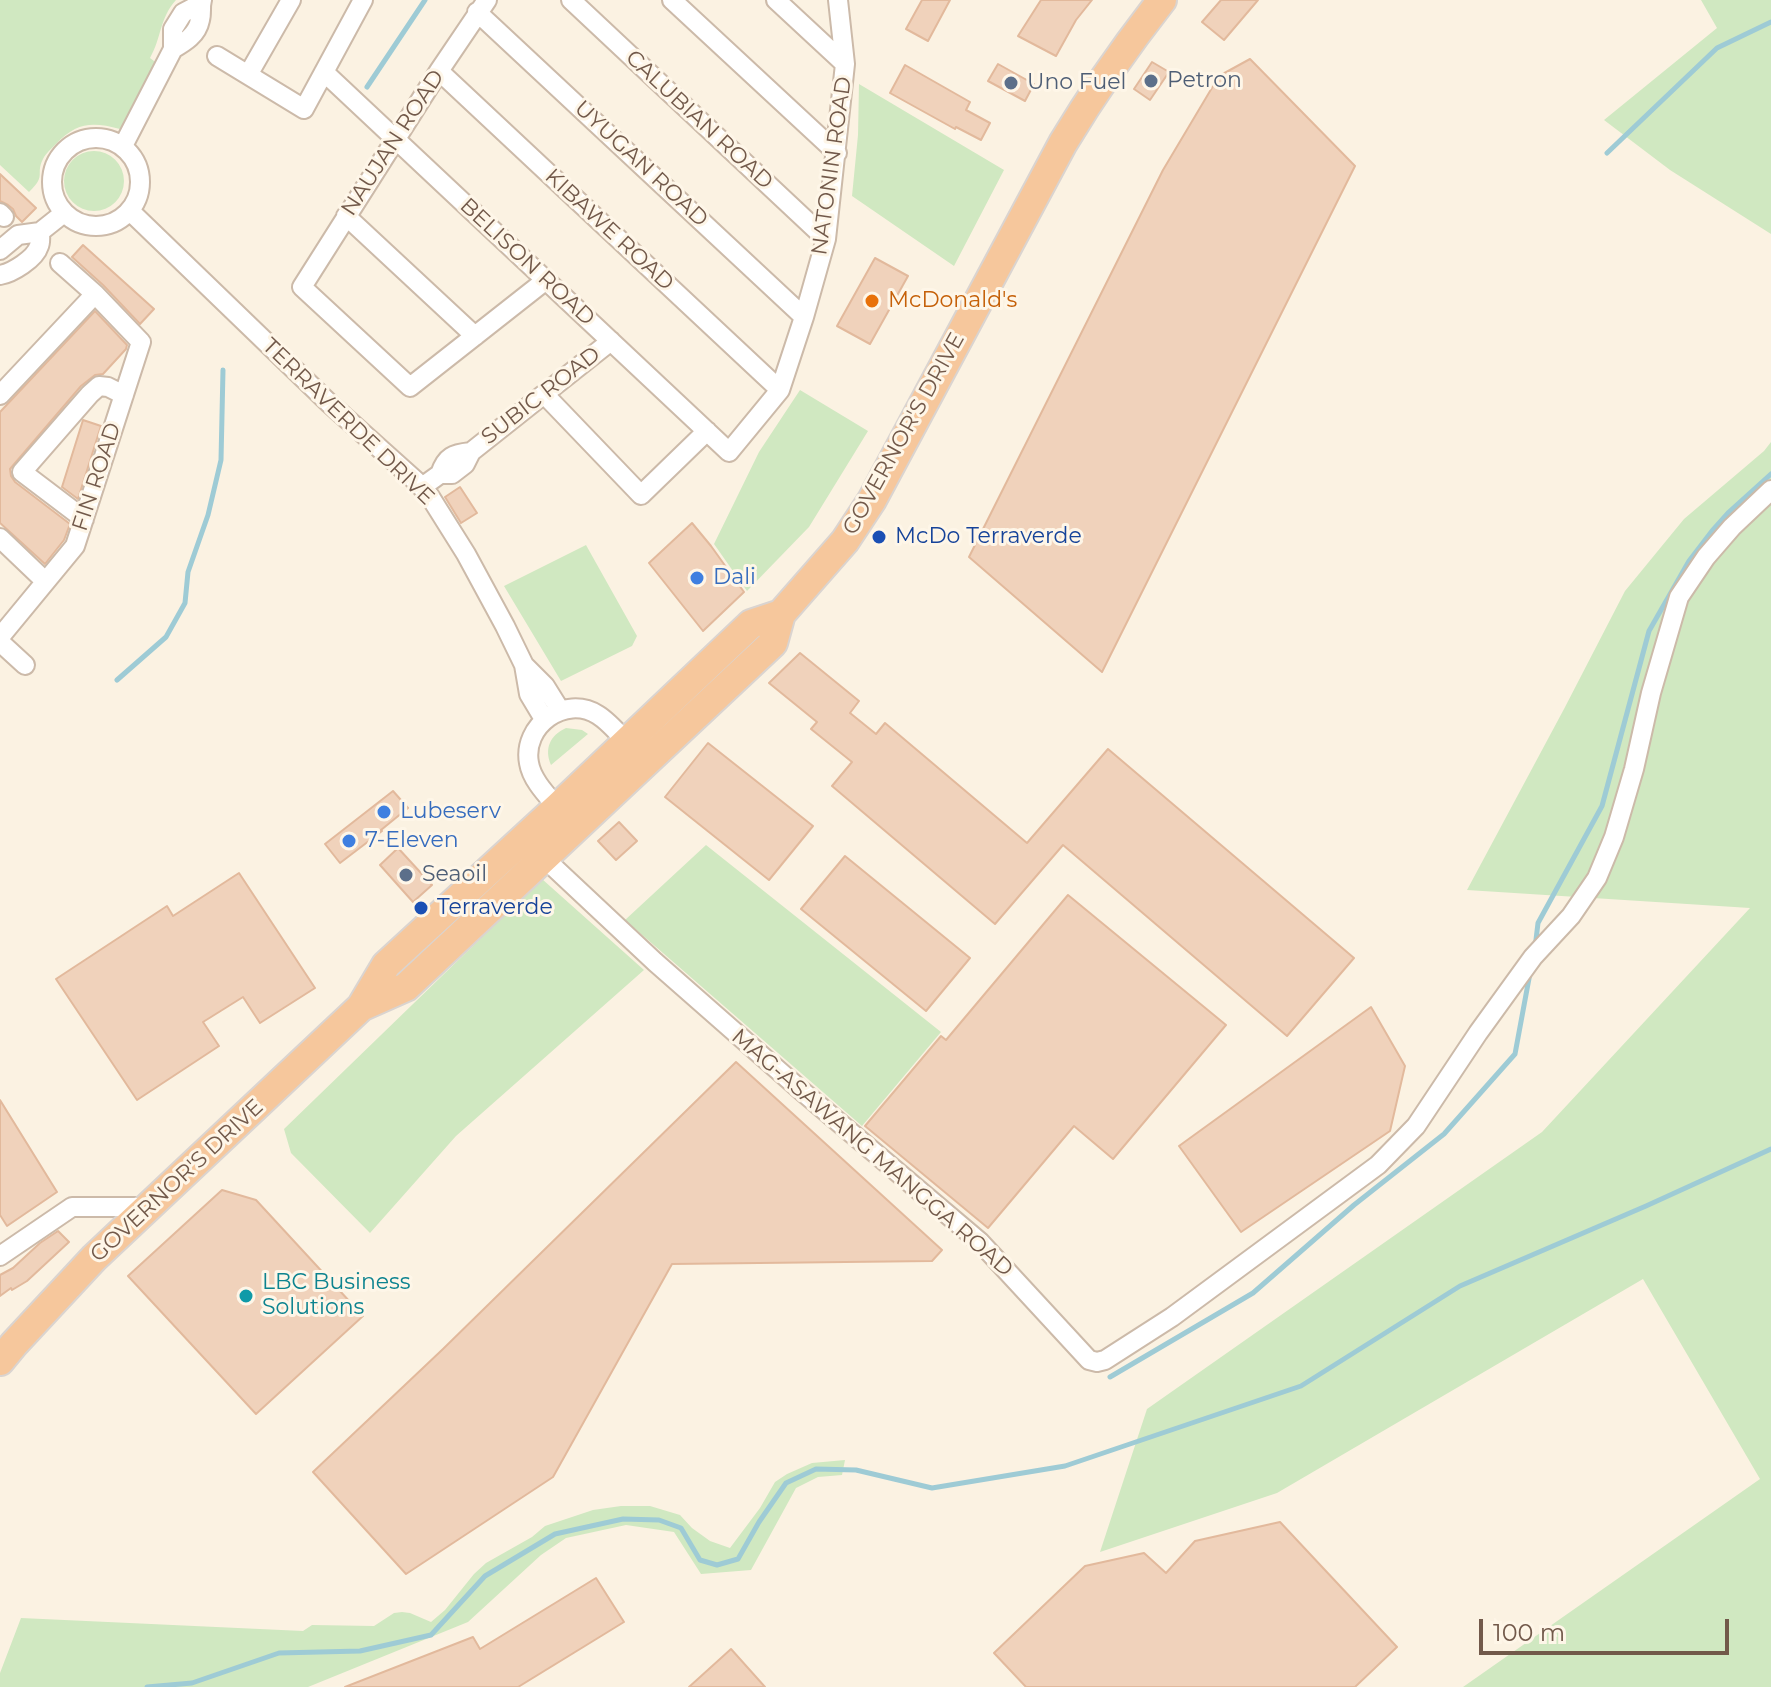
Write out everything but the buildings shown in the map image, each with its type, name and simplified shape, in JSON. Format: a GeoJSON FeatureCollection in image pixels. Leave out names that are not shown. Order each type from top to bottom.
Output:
{"type":"FeatureCollection","features":[{"type":"Feature","properties":{"kind":"highway","name":"GOVERNOR'S DRIVE"},"geometry":{"type":"LineString","coordinates":[[0,1361],[94,1258],[361,1007],[386,965],[566,818],[636,752],[773,643],[781,614],[845,541],[866,510],[1063,143],[1128,43],[1162,0]]}},
{"type":"Feature","properties":{"kind":"highway","name":"GOVERNOR'S DRIVE"},"geometry":{"type":"LineString","coordinates":[[361,1007],[406,987],[544,858],[566,818]]}},
{"type":"Feature","properties":{"kind":"street"},"geometry":{"type":"LineString","coordinates":[[248,75],[291,0]]}},
{"type":"Feature","properties":{"kind":"street"},"geometry":{"type":"LineString","coordinates":[[217,56],[304,109],[363,0]]}},
{"type":"Feature","properties":{"kind":"street","name":"CALUBIAN ROAD"},"geometry":{"type":"LineString","coordinates":[[571,0],[826,239]]}},
{"type":"Feature","properties":{"kind":"street"},"geometry":{"type":"LineString","coordinates":[[672,0],[837,153]]}},
{"type":"Feature","properties":{"kind":"street"},"geometry":{"type":"LineString","coordinates":[[776,0],[845,64]]}},
{"type":"Feature","properties":{"kind":"street","name":"NATONIN ROAD"},"geometry":{"type":"LineString","coordinates":[[729,452],[780,390],[826,239],[845,64],[838,0]]}},
{"type":"Feature","properties":{"kind":"street"},"geometry":{"type":"LineString","coordinates":[[123,146],[173,49],[190,40],[200,20],[201,2]]}},
{"type":"Feature","properties":{"kind":"street","name":"NAUJAN ROAD"},"geometry":{"type":"LineString","coordinates":[[475,336],[410,387],[302,287],[482,6]]}},
{"type":"Feature","properties":{"kind":"street","name":"UYUGAN ROAD"},"geometry":{"type":"LineString","coordinates":[[482,6],[804,317]]}},
{"type":"Feature","properties":{"kind":"street","name":"KIBAWE ROAD"},"geometry":{"type":"LineString","coordinates":[[439,71],[780,390]]}},
{"type":"Feature","properties":{"kind":"street","name":"BELISON ROAD"},"geometry":{"type":"LineString","coordinates":[[324,72],[729,452]]}},
{"type":"Feature","properties":{"kind":"street"},"geometry":{"type":"LineString","coordinates":[[86,139],[112,140],[123,146],[140,170],[138,199],[130,211],[118,221],[104,226],[90,226],[64,213],[52,189],[52,175],[64,151],[86,139]]}},
{"type":"Feature","properties":{"kind":"street","name":"TERRAVERDE DRIVE"},"geometry":{"type":"LineString","coordinates":[[130,211],[329,403],[422,487],[466,554],[524,665],[529,694],[552,715]]}},
{"type":"Feature","properties":{"kind":"street"},"geometry":{"type":"LineString","coordinates":[[0,250],[18,235],[40,232],[64,213]]}},
{"type":"Feature","properties":{"kind":"street"},"geometry":{"type":"LineString","coordinates":[[346,216],[475,336],[546,280]]}},
{"type":"Feature","properties":{"kind":"street"},"geometry":{"type":"LineString","coordinates":[[0,275],[11,273],[28,259],[39,247],[40,232]]}},
{"type":"Feature","properties":{"kind":"street"},"geometry":{"type":"LineString","coordinates":[[0,395],[95,294],[60,263]]}},
{"type":"Feature","properties":{"kind":"street","name":"FIN ROAD"},"geometry":{"type":"LineString","coordinates":[[0,640],[75,546],[141,342],[95,294]]}},
{"type":"Feature","properties":{"kind":"street","name":"SUBIC ROAD"},"geometry":{"type":"LineString","coordinates":[[422,487],[440,474],[444,462],[457,454],[471,452],[611,341]]}},
{"type":"Feature","properties":{"kind":"street"},"geometry":{"type":"LineString","coordinates":[[84,519],[22,472],[99,386],[124,395]]}},
{"type":"Feature","properties":{"kind":"street"},"geometry":{"type":"LineString","coordinates":[[545,395],[641,495],[707,431]]}},
{"type":"Feature","properties":{"kind":"street","name":"MAG-ASAWANG MANGGA ROAD"},"geometry":{"type":"LineString","coordinates":[[544,858],[689,992],[980,1242],[1089,1360],[1105,1360],[1172,1317],[1378,1165],[1416,1126],[1533,957],[1571,916],[1597,878],[1614,837],[1634,769],[1651,693],[1679,597],[1706,557],[1771,490]]}},
{"type":"Feature","properties":{"kind":"street"},"geometry":{"type":"LineString","coordinates":[[0,538],[45,581]]}},
{"type":"Feature","properties":{"kind":"street"},"geometry":{"type":"LineString","coordinates":[[0,640],[25,665]]}},
{"type":"Feature","properties":{"kind":"street"},"geometry":{"type":"LineString","coordinates":[[566,818],[532,775],[528,760],[534,731],[552,715],[573,708],[587,710],[599,715],[636,752]]}},
{"type":"Feature","properties":{"kind":"street"},"geometry":{"type":"LineString","coordinates":[[0,1256],[72,1207],[148,1207]]}},
{"type":"Feature","properties":{"kind":"green space"},"geometry":{"type":"Polygon","coordinates":[[[0,0],[176,0],[166,14],[150,58],[158,64],[120,129],[93,125],[71,131],[44,157],[39,178],[29,192],[0,165],[0,0]]]}},
{"type":"Feature","properties":{"kind":"green space"},"geometry":{"type":"Polygon","coordinates":[[[1701,0],[1771,0],[1771,234],[1670,170],[1604,120],[1717,28],[1701,0]]]}},
{"type":"Feature","properties":{"kind":"green space"},"geometry":{"type":"Polygon","coordinates":[[[859,84],[1004,170],[954,266],[852,196],[859,84]]]}},
{"type":"Feature","properties":{"kind":"green space"},"geometry":{"type":"Polygon","coordinates":[[[94,151],[106,153],[115,160],[122,169],[122,193],[115,202],[106,209],[94,211],[82,209],[73,202],[66,193],[64,181],[66,169],[73,160],[82,153],[94,151]]]}},
{"type":"Feature","properties":{"kind":"green space"},"geometry":{"type":"Polygon","coordinates":[[[800,390],[868,431],[809,527],[747,591],[714,544],[759,452],[800,390]]]}},
{"type":"Feature","properties":{"kind":"green space"},"geometry":{"type":"Polygon","coordinates":[[[1771,442],[1771,1687],[1463,1687],[1760,1479],[1643,1279],[1277,1493],[1100,1552],[1147,1409],[1542,1132],[1750,908],[1467,890],[1625,591],[1684,519],[1771,442]]]}},
{"type":"Feature","properties":{"kind":"green space"},"geometry":{"type":"Polygon","coordinates":[[[586,545],[637,636],[632,646],[561,681],[504,586],[586,545]]]}},
{"type":"Feature","properties":{"kind":"green space"},"geometry":{"type":"Polygon","coordinates":[[[566,728],[588,734],[551,765],[548,753],[550,743],[556,734],[566,728]]]}},
{"type":"Feature","properties":{"kind":"green space"},"geometry":{"type":"Polygon","coordinates":[[[706,845],[941,1032],[862,1126],[625,920],[706,845]]]}},
{"type":"Feature","properties":{"kind":"green space"},"geometry":{"type":"Polygon","coordinates":[[[542,879],[644,970],[456,1136],[370,1233],[291,1153],[284,1129],[542,879]]]}},
{"type":"Feature","properties":{"kind":"green space"},"geometry":{"type":"Polygon","coordinates":[[[845,1460],[842,1475],[818,1477],[796,1488],[751,1570],[701,1574],[674,1532],[626,1525],[566,1538],[541,1555],[468,1622],[308,1687],[0,1687],[0,1673],[21,1618],[303,1631],[312,1625],[374,1626],[394,1613],[402,1612],[431,1622],[486,1563],[532,1537],[545,1526],[593,1510],[650,1506],[680,1515],[710,1541],[730,1548],[775,1482],[812,1463],[845,1460]]]}},
{"type":"Feature","properties":{"kind":"waterway"},"geometry":{"type":"LineString","coordinates":[[367,87],[425,0]]}},
{"type":"Feature","properties":{"kind":"waterway"},"geometry":{"type":"LineString","coordinates":[[1607,153],[1717,48],[1771,22]]}},
{"type":"Feature","properties":{"kind":"waterway"},"geometry":{"type":"LineString","coordinates":[[117,680],[166,637],[185,603],[188,572],[208,515],[221,460],[223,370]]}},
{"type":"Feature","properties":{"kind":"waterway"},"geometry":{"type":"LineString","coordinates":[[1535,948],[1538,923],[1602,806],[1649,631],[1689,561],[1712,531],[1771,474]]}},
{"type":"Feature","properties":{"kind":"waterway"},"geometry":{"type":"LineString","coordinates":[[1110,1377],[1253,1293],[1354,1205],[1444,1134],[1515,1054],[1530,973]]}},
{"type":"Feature","properties":{"kind":"waterway"},"geometry":{"type":"LineString","coordinates":[[147,1687],[192,1683],[279,1653],[360,1651],[431,1635],[485,1576],[555,1534],[623,1519],[659,1520],[681,1528],[700,1560],[717,1565],[738,1559],[786,1483],[816,1469],[856,1470],[932,1488],[1065,1466],[1301,1386],[1460,1286],[1771,1149]]}},
{"type":"Feature","properties":{"kind":"place","name":"Petron"},"geometry":{"type":"Point","coordinates":[1151,81]}},
{"type":"Feature","properties":{"kind":"place","name":"Uno Fuel"},"geometry":{"type":"Point","coordinates":[1011,83]}},
{"type":"Feature","properties":{"kind":"place","name":"McDonald's"},"geometry":{"type":"Point","coordinates":[872,301]}},
{"type":"Feature","properties":{"kind":"place","name":"McDo Terraverde"},"geometry":{"type":"Point","coordinates":[879,537]}},
{"type":"Feature","properties":{"kind":"place","name":"Dali"},"geometry":{"type":"Point","coordinates":[697,578]}},
{"type":"Feature","properties":{"kind":"place","name":"Lubeserv"},"geometry":{"type":"Point","coordinates":[384,812]}},
{"type":"Feature","properties":{"kind":"place","name":"7-Eleven"},"geometry":{"type":"Point","coordinates":[349,841]}},
{"type":"Feature","properties":{"kind":"place","name":"Seaoil"},"geometry":{"type":"Point","coordinates":[406,875]}},
{"type":"Feature","properties":{"kind":"place","name":"Terraverde"},"geometry":{"type":"Point","coordinates":[421,908]}},
{"type":"Feature","properties":{"kind":"place","name":"LBC Business Solutions"},"geometry":{"type":"Point","coordinates":[246,1296]}}]}
